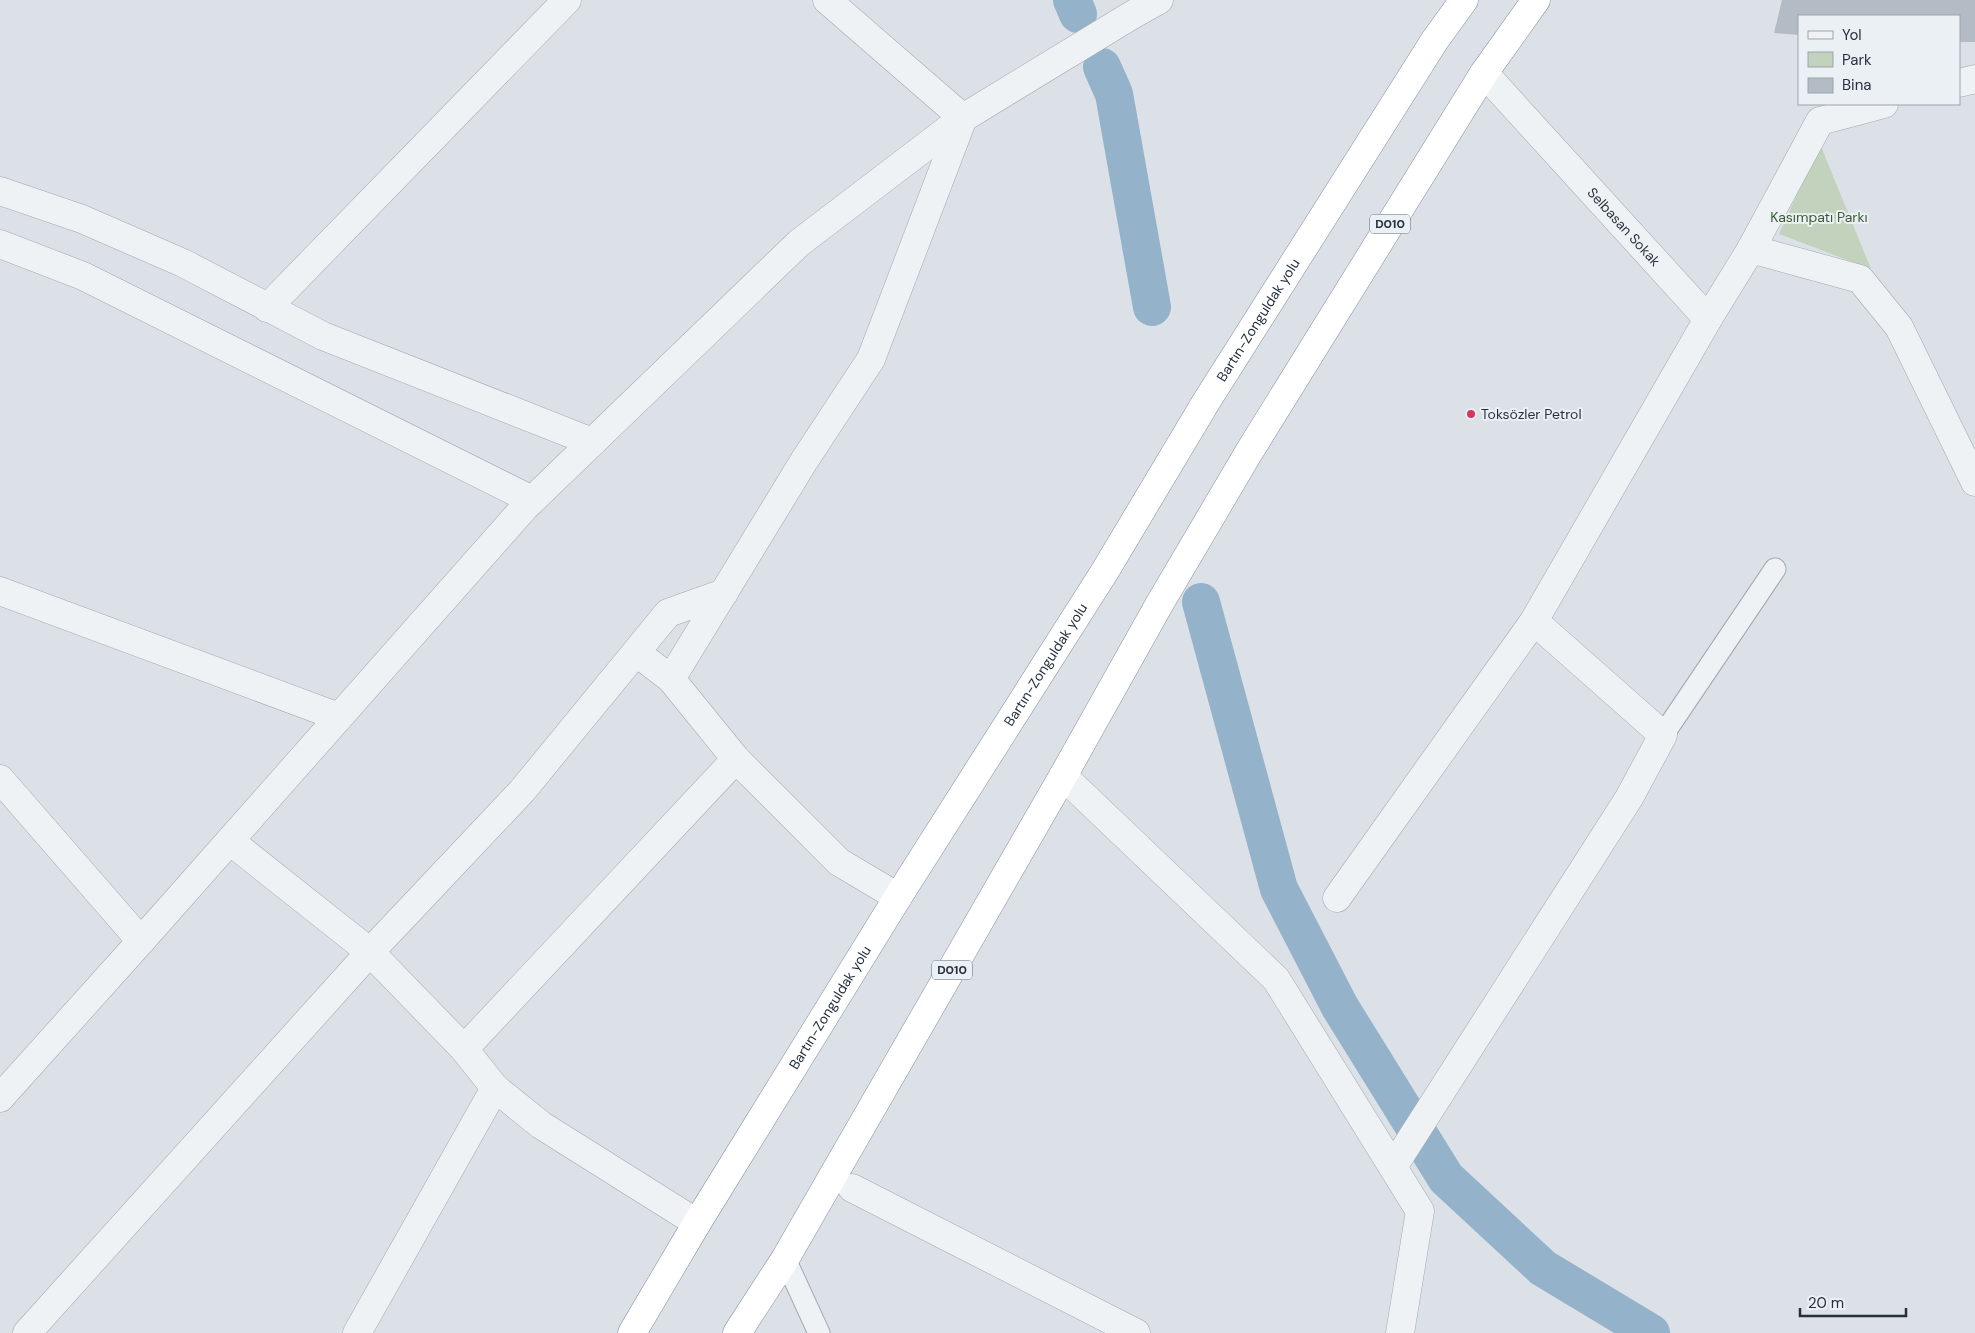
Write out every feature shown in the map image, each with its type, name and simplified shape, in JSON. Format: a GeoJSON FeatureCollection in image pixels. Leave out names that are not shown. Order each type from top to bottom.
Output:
{"type":"FeatureCollection","features":[{"type":"Feature","properties":{"kind":"highway","name":"Bartın-Zonguldak yolu"},"geometry":{"type":"LineString","coordinates":[[632,1333],[697,1223],[898,898],[1105,571],[1206,402],[1435,40],[1464,0]]}},
{"type":"Feature","properties":{"kind":"highway","name":"D010"},"geometry":{"type":"LineString","coordinates":[[737,1333],[785,1259],[1063,776],[1160,603],[1250,452],[1484,73],[1536,0]]}},
{"type":"Feature","properties":{"kind":"street"},"geometry":{"type":"LineString","coordinates":[[267,308],[567,0]]}},
{"type":"Feature","properties":{"kind":"street"},"geometry":{"type":"LineString","coordinates":[[827,0],[963,118]]}},
{"type":"Feature","properties":{"kind":"street"},"geometry":{"type":"LineString","coordinates":[[0,1098],[532,500],[798,244],[963,118],[1132,14],[1159,0]]}},
{"type":"Feature","properties":{"kind":"street","name":"Selbasan Sokak"},"geometry":{"type":"LineString","coordinates":[[1484,73],[1708,319]]}},
{"type":"Feature","properties":{"kind":"street"},"geometry":{"type":"LineString","coordinates":[[1960,83],[1975,79]]}},
{"type":"Feature","properties":{"kind":"street"},"geometry":{"type":"LineString","coordinates":[[1337,898],[1534,621],[1708,319],[1751,249],[1820,121],[1880,105]]}},
{"type":"Feature","properties":{"kind":"street"},"geometry":{"type":"LineString","coordinates":[[671,679],[804,461],[871,359],[963,118]]}},
{"type":"Feature","properties":{"kind":"street"},"geometry":{"type":"LineString","coordinates":[[0,191],[82,219],[175,260],[323,336],[592,442]]}},
{"type":"Feature","properties":{"kind":"street"},"geometry":{"type":"LineString","coordinates":[[0,244],[83,276],[532,500]]}},
{"type":"Feature","properties":{"kind":"street"},"geometry":{"type":"LineString","coordinates":[[1751,249],[1860,279],[1899,327],[1975,482]]}},
{"type":"Feature","properties":{"kind":"street"},"geometry":{"type":"LineString","coordinates":[[0,591],[339,717]]}},
{"type":"Feature","properties":{"kind":"street"},"geometry":{"type":"LineString","coordinates":[[27,1333],[370,952],[522,791],[668,613],[724,593]]}},
{"type":"Feature","properties":{"kind":"street"},"geometry":{"type":"LineString","coordinates":[[1394,1166],[1629,798],[1663,735],[1534,621]]}},
{"type":"Feature","properties":{"kind":"street"},"geometry":{"type":"LineString","coordinates":[[636,653],[671,679],[736,759],[838,862],[898,898]]}},
{"type":"Feature","properties":{"kind":"street"},"geometry":{"type":"LineString","coordinates":[[464,1049],[736,759]]}},
{"type":"Feature","properties":{"kind":"street"},"geometry":{"type":"LineString","coordinates":[[1063,776],[1276,979],[1394,1166],[1420,1211],[1400,1333]]}},
{"type":"Feature","properties":{"kind":"street"},"geometry":{"type":"LineString","coordinates":[[0,779],[141,941]]}},
{"type":"Feature","properties":{"kind":"street"},"geometry":{"type":"LineString","coordinates":[[230,841],[370,952],[464,1049],[495,1088],[541,1125],[697,1223]]}},
{"type":"Feature","properties":{"kind":"street"},"geometry":{"type":"LineString","coordinates":[[357,1333],[495,1088]]}},
{"type":"Feature","properties":{"kind":"street"},"geometry":{"type":"LineString","coordinates":[[852,1188],[1136,1333]]}},
{"type":"Feature","properties":{"kind":"lane"},"geometry":{"type":"LineString","coordinates":[[1663,735],[1776,569]]}},
{"type":"Feature","properties":{"kind":"lane"},"geometry":{"type":"LineString","coordinates":[[785,1259],[819,1333]]}},
{"type":"Feature","properties":{"kind":"green space","name":"Kasımpatı Parkı"},"geometry":{"type":"Polygon","coordinates":[[[1820,144],[1871,269],[1779,234],[1820,144]]]}},
{"type":"Feature","properties":{"kind":"building"},"geometry":{"type":"Polygon","coordinates":[[[1782,0],[1975,0],[1975,42],[1960,42],[1960,15],[1798,15],[1798,35],[1774,33],[1782,0]]]}},
{"type":"Feature","properties":{"kind":"waterway"},"geometry":{"type":"LineString","coordinates":[[1072,0],[1078,14]]}},
{"type":"Feature","properties":{"kind":"waterway"},"geometry":{"type":"LineString","coordinates":[[1102,67],[1114,94],[1152,307]]}},
{"type":"Feature","properties":{"kind":"waterway"},"geometry":{"type":"LineString","coordinates":[[1201,602],[1279,889],[1340,1007],[1446,1178],[1543,1268],[1651,1333]]}},
{"type":"Feature","properties":{"kind":"place","name":"Toksözler Petrol"},"geometry":{"type":"Point","coordinates":[1471,414]}}]}
